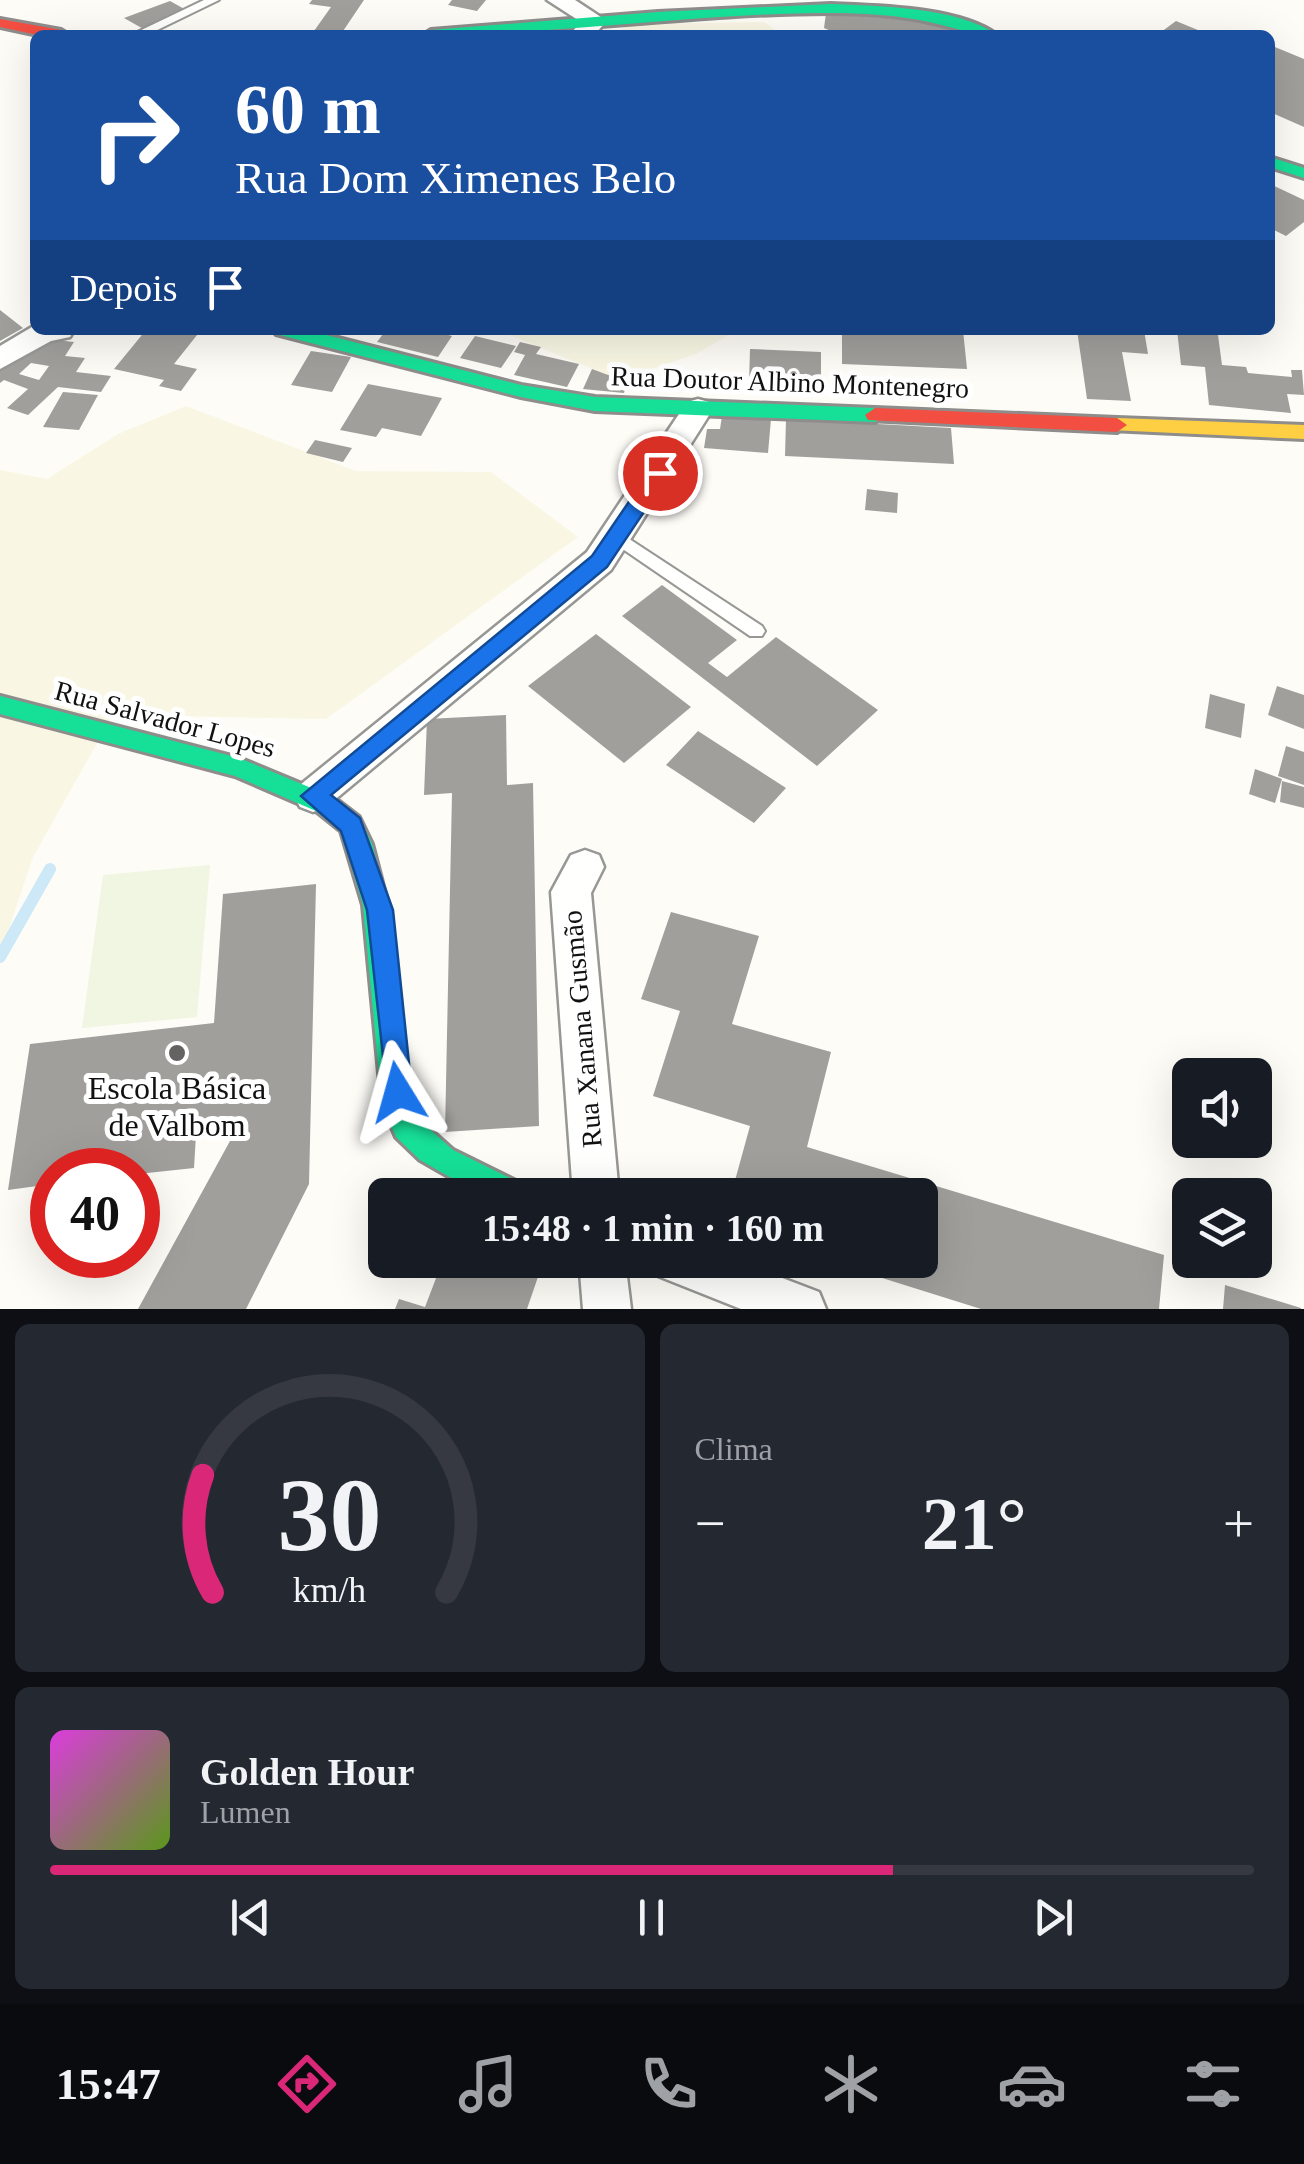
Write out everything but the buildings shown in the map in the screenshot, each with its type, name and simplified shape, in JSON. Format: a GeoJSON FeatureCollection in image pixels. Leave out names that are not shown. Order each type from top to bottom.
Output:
{"type":"FeatureCollection","features":[{"type":"Feature","properties":{"kind":"street"},"geometry":{"type":"LineString","coordinates":[[558,0],[588,28]]}},
{"type":"Feature","properties":{"kind":"street"},"geometry":{"type":"LineString","coordinates":[[958,0],[979,30]]}},
{"type":"Feature","properties":{"kind":"street"},"geometry":{"type":"LineString","coordinates":[[543,30],[832,7],[917,13],[979,30]]}},
{"type":"Feature","properties":{"kind":"street"},"geometry":{"type":"LineString","coordinates":[[0,23],[36,30]]}},
{"type":"Feature","properties":{"kind":"street"},"geometry":{"type":"LineString","coordinates":[[1275,164],[1304,173]]}},
{"type":"Feature","properties":{"kind":"street"},"geometry":{"type":"LineString","coordinates":[[0,359],[40,335]]}},
{"type":"Feature","properties":{"kind":"street","name":"Rua Doutor Albino Montenegro"},"geometry":{"type":"LineString","coordinates":[[302,335],[521,391],[595,404],[1304,432]]}},
{"type":"Feature","properties":{"kind":"street"},"geometry":{"type":"LineString","coordinates":[[313,796],[599,562],[698,409]]}},
{"type":"Feature","properties":{"kind":"street","name":"Rua Salvador Lopes"},"geometry":{"type":"LineString","coordinates":[[0,706],[258,773],[313,796],[351,825],[380,910],[392,1061],[403,1124],[446,1166],[474,1178]]}},
{"type":"Feature","properties":{"kind":"street","name":"Rua Xanana Gusmão"},"geometry":{"type":"LineString","coordinates":[[585,867],[571,892],[595,1178]]}},
{"type":"Feature","properties":{"kind":"street"},"geometry":{"type":"LineString","coordinates":[[604,1278],[608,1309]]}},
{"type":"Feature","properties":{"kind":"street"},"geometry":{"type":"LineString","coordinates":[[721,1278],[802,1309]]}},
{"type":"Feature","properties":{"kind":"lane"},"geometry":{"type":"LineString","coordinates":[[148,30],[213,0]]}},
{"type":"Feature","properties":{"kind":"lane"},"geometry":{"type":"LineString","coordinates":[[617,537],[756,631]]}},
{"type":"Feature","properties":{"kind":"shaded area"},"geometry":{"type":"Polygon","coordinates":[[[764,22],[776,30],[619,30],[632,24],[764,22]]]}},
{"type":"Feature","properties":{"kind":"shaded area"},"geometry":{"type":"Polygon","coordinates":[[[510,335],[728,335],[696,354],[619,380],[510,335]]]}},
{"type":"Feature","properties":{"kind":"shaded area"},"geometry":{"type":"Polygon","coordinates":[[[186,406],[356,471],[491,472],[578,537],[326,719],[113,715],[33,857],[0,955],[0,470],[47,479],[118,434],[186,406]]]}},
{"type":"Feature","properties":{"kind":"green space"},"geometry":{"type":"Polygon","coordinates":[[[210,865],[197,1017],[82,1028],[103,875],[210,865]]]}},
{"type":"Feature","properties":{"kind":"waterway"},"geometry":{"type":"LineString","coordinates":[[0,957],[50,869]]}},
{"type":"Feature","properties":{"kind":"traffic: fast"},"geometry":{"type":"LineString","coordinates":[[491,30],[658,16],[831,9],[895,12],[975,30]]}},
{"type":"Feature","properties":{"kind":"traffic: fast"},"geometry":{"type":"LineString","coordinates":[[1275,164],[1304,173]]}},
{"type":"Feature","properties":{"kind":"traffic: fast"},"geometry":{"type":"LineString","coordinates":[[303,335],[521,391],[595,404],[875,415]]}},
{"type":"Feature","properties":{"kind":"traffic: fast"},"geometry":{"type":"LineString","coordinates":[[0,705],[239,767],[325,804],[350,824],[376,905],[389,1051],[399,1111],[418,1140],[443,1160],[477,1178]]}},
{"type":"Feature","properties":{"kind":"traffic: slow"},"geometry":{"type":"LineString","coordinates":[[1117,425],[1304,432]]}},
{"type":"Feature","properties":{"kind":"traffic: jam"},"geometry":{"type":"LineString","coordinates":[[0,23],[36,30]]}},
{"type":"Feature","properties":{"kind":"traffic: jam"},"geometry":{"type":"LineString","coordinates":[[875,415],[1117,425]]}},
{"type":"Feature","properties":{"kind":"place","name":"Escola Básica de Valbom"},"geometry":{"type":"Point","coordinates":[177,1053]}},
{"type":"Feature","properties":{"kind":"route"},"geometry":{"type":"LineString","coordinates":[[398,1092],[380,910],[351,825],[313,796],[599,562],[660,473]]}}]}
